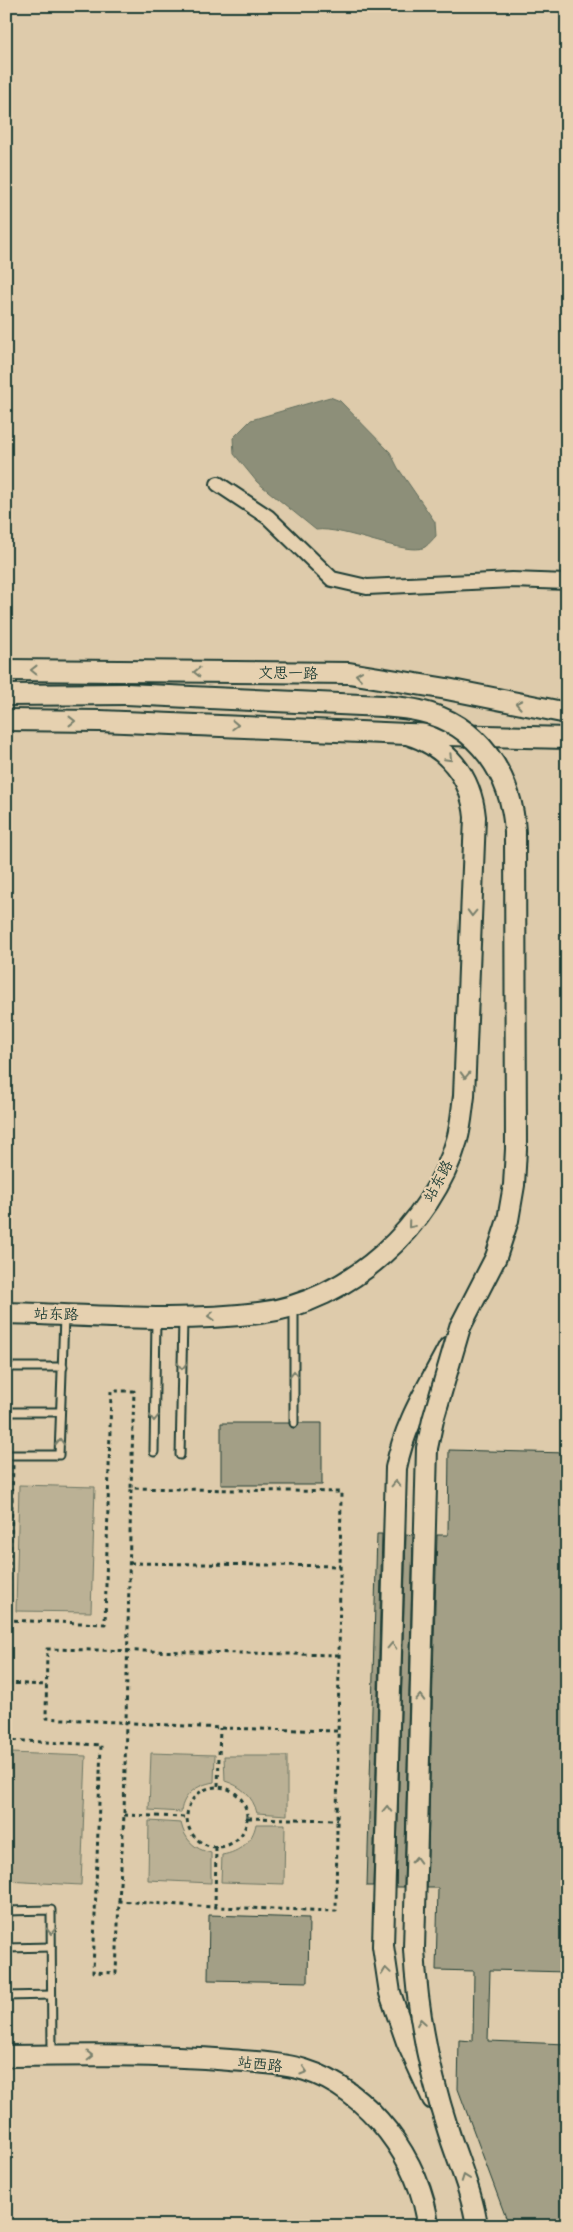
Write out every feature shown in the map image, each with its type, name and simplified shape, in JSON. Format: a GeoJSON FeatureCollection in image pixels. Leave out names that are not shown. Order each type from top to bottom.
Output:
{"type":"FeatureCollection","features":[{"type":"Feature","properties":{"kind":"street"},"geometry":{"type":"LineString","coordinates":[[218,484],[268,517],[332,579],[367,586],[512,580],[567,582]]}},
{"type":"Feature","properties":{"kind":"street","name":"文思一路"},"geometry":{"type":"LineString","coordinates":[[6,670],[349,673],[447,689],[567,713]]}},
{"type":"Feature","properties":{"kind":"street"},"geometry":{"type":"LineString","coordinates":[[6,695],[126,694],[382,706],[420,711],[452,723],[479,744],[499,769],[511,799],[515,832],[516,1149],[514,1185],[508,1220],[496,1257],[412,1416],[402,1442],[396,1468],[383,1946],[390,1993],[407,2042],[448,2130]]}},
{"type":"Feature","properties":{"kind":"street"},"geometry":{"type":"LineString","coordinates":[[6,720],[244,725],[407,734],[567,738]]}},
{"type":"Feature","properties":{"kind":"street","name":"站东路"},"geometry":{"type":"LineString","coordinates":[[6,1313],[183,1317],[260,1313],[294,1304],[326,1292],[347,1280],[366,1268],[400,1237],[415,1220],[436,1188],[458,1139],[464,1096],[475,848],[474,804],[465,779],[450,758],[430,743],[407,734]]}},
{"type":"Feature","properties":{"kind":"street"},"geometry":{"type":"LineString","coordinates":[[460,1327],[433,1420],[427,1448],[414,1949],[416,1988],[423,2035],[448,2130],[468,2186],[477,2226]]}},
{"type":"Feature","properties":{"kind":"street","name":"站西路"},"geometry":{"type":"LineString","coordinates":[[6,2056],[208,2058],[274,2064],[306,2070],[344,2090],[372,2114],[392,2136],[416,2177],[427,2210],[428,2226]]}},
{"type":"Feature","properties":{"kind":"lane"},"geometry":{"type":"LineString","coordinates":[[294,1304],[294,1423]]}},
{"type":"Feature","properties":{"kind":"lane"},"geometry":{"type":"LineString","coordinates":[[10,1455],[59,1456],[64,1315]]}},
{"type":"Feature","properties":{"kind":"lane"},"geometry":{"type":"LineString","coordinates":[[154,1452],[156,1317]]}},
{"type":"Feature","properties":{"kind":"lane"},"geometry":{"type":"LineString","coordinates":[[180,1455],[183,1317]]}},
{"type":"Feature","properties":{"kind":"lane"},"geometry":{"type":"LineString","coordinates":[[6,1367],[62,1367]]}},
{"type":"Feature","properties":{"kind":"lane"},"geometry":{"type":"LineString","coordinates":[[6,1412],[60,1412]]}},
{"type":"Feature","properties":{"kind":"lane"},"geometry":{"type":"LineString","coordinates":[[6,1911],[51,1910],[52,2055]]}},
{"type":"Feature","properties":{"kind":"lane"},"geometry":{"type":"LineString","coordinates":[[6,1948],[51,1947]]}},
{"type":"Feature","properties":{"kind":"lane"},"geometry":{"type":"LineString","coordinates":[[6,1996],[51,1995]]}},
{"type":"Feature","properties":{"kind":"path"},"geometry":{"type":"LineString","coordinates":[[6,1740],[101,1745],[93,1972],[116,1974],[124,1815],[134,1390],[111,1391],[105,1624],[8,1620]]}},
{"type":"Feature","properties":{"kind":"path"},"geometry":{"type":"LineString","coordinates":[[6,1709],[10,1455]]}},
{"type":"Feature","properties":{"kind":"path"},"geometry":{"type":"LineString","coordinates":[[119,1901],[215,1907],[336,1911],[341,1492],[132,1488]]}},
{"type":"Feature","properties":{"kind":"path"},"geometry":{"type":"LineString","coordinates":[[130,1563],[340,1566]]}},
{"type":"Feature","properties":{"kind":"path"},"geometry":{"type":"LineString","coordinates":[[337,1731],[220,1728],[46,1718],[46,1685],[47,1649],[339,1655]]}},
{"type":"Feature","properties":{"kind":"path"},"geometry":{"type":"LineString","coordinates":[[7,1683],[46,1685]]}},
{"type":"Feature","properties":{"kind":"path"},"geometry":{"type":"LineString","coordinates":[[218,1786],[220,1728]]}},
{"type":"Feature","properties":{"kind":"path"},"geometry":{"type":"LineString","coordinates":[[218,1786],[228,1788],[244,1801],[248,1818],[245,1830],[239,1838],[232,1844],[216,1847],[204,1844],[196,1839],[190,1831],[187,1817],[192,1801],[198,1793],[218,1786]]}},
{"type":"Feature","properties":{"kind":"path"},"geometry":{"type":"LineString","coordinates":[[124,1815],[187,1817]]}},
{"type":"Feature","properties":{"kind":"path"},"geometry":{"type":"LineString","coordinates":[[248,1818],[337,1820]]}},
{"type":"Feature","properties":{"kind":"path"},"geometry":{"type":"LineString","coordinates":[[215,1907],[216,1847]]}},
{"type":"Feature","properties":{"kind":"shaded area"},"geometry":{"type":"Polygon","coordinates":[[[330,397],[340,401],[390,452],[398,468],[435,522],[436,536],[425,547],[417,549],[405,548],[342,532],[316,530],[257,482],[234,454],[233,438],[251,420],[330,397]]]}},
{"type":"Feature","properties":{"kind":"shaded area"},"geometry":{"type":"Polygon","coordinates":[[[19,1485],[95,1487],[91,1612],[16,1611],[19,1485]]]}},
{"type":"Feature","properties":{"kind":"shaded area"},"geometry":{"type":"Polygon","coordinates":[[[11,1753],[86,1756],[81,1885],[6,1881],[11,1753]]]}},
{"type":"Feature","properties":{"kind":"shaded area"},"geometry":{"type":"Polygon","coordinates":[[[151,1753],[215,1755],[214,1782],[202,1785],[192,1791],[185,1800],[181,1812],[149,1810],[151,1753]]]}},
{"type":"Feature","properties":{"kind":"shaded area"},"geometry":{"type":"Polygon","coordinates":[[[224,1756],[287,1756],[287,1815],[257,1813],[253,1802],[246,1792],[225,1781],[224,1756]]]}},
{"type":"Feature","properties":{"kind":"shaded area"},"geometry":{"type":"Polygon","coordinates":[[[149,1821],[181,1823],[191,1843],[211,1853],[211,1883],[148,1880],[149,1821]]]}},
{"type":"Feature","properties":{"kind":"shaded area"},"geometry":{"type":"Polygon","coordinates":[[[256,1824],[285,1824],[284,1884],[221,1882],[222,1855],[229,1854],[245,1845],[252,1836],[256,1824]]]}},
{"type":"Feature","properties":{"kind":"building"},"geometry":{"type":"Polygon","coordinates":[[[221,1423],[289,1423],[294,1428],[299,1423],[322,1423],[322,1485],[221,1485],[221,1423]]]}},
{"type":"Feature","properties":{"kind":"building"},"geometry":{"type":"Polygon","coordinates":[[[449,1450],[567,1453],[567,1972],[490,1970],[488,2041],[567,2044],[567,2226],[509,2226],[458,2089],[459,2040],[473,2041],[474,1971],[436,1970],[438,1888],[427,1888],[437,1535],[448,1535],[449,1450]]]}},
{"type":"Feature","properties":{"kind":"building"},"geometry":{"type":"Polygon","coordinates":[[[377,1534],[382,1534],[373,1886],[367,1886],[377,1534]]]}},
{"type":"Feature","properties":{"kind":"building"},"geometry":{"type":"Polygon","coordinates":[[[406,1534],[413,1535],[404,1887],[396,1887],[406,1534]]]}},
{"type":"Feature","properties":{"kind":"building"},"geometry":{"type":"Polygon","coordinates":[[[209,1915],[309,1918],[308,1982],[208,1980],[209,1915]]]}}]}
